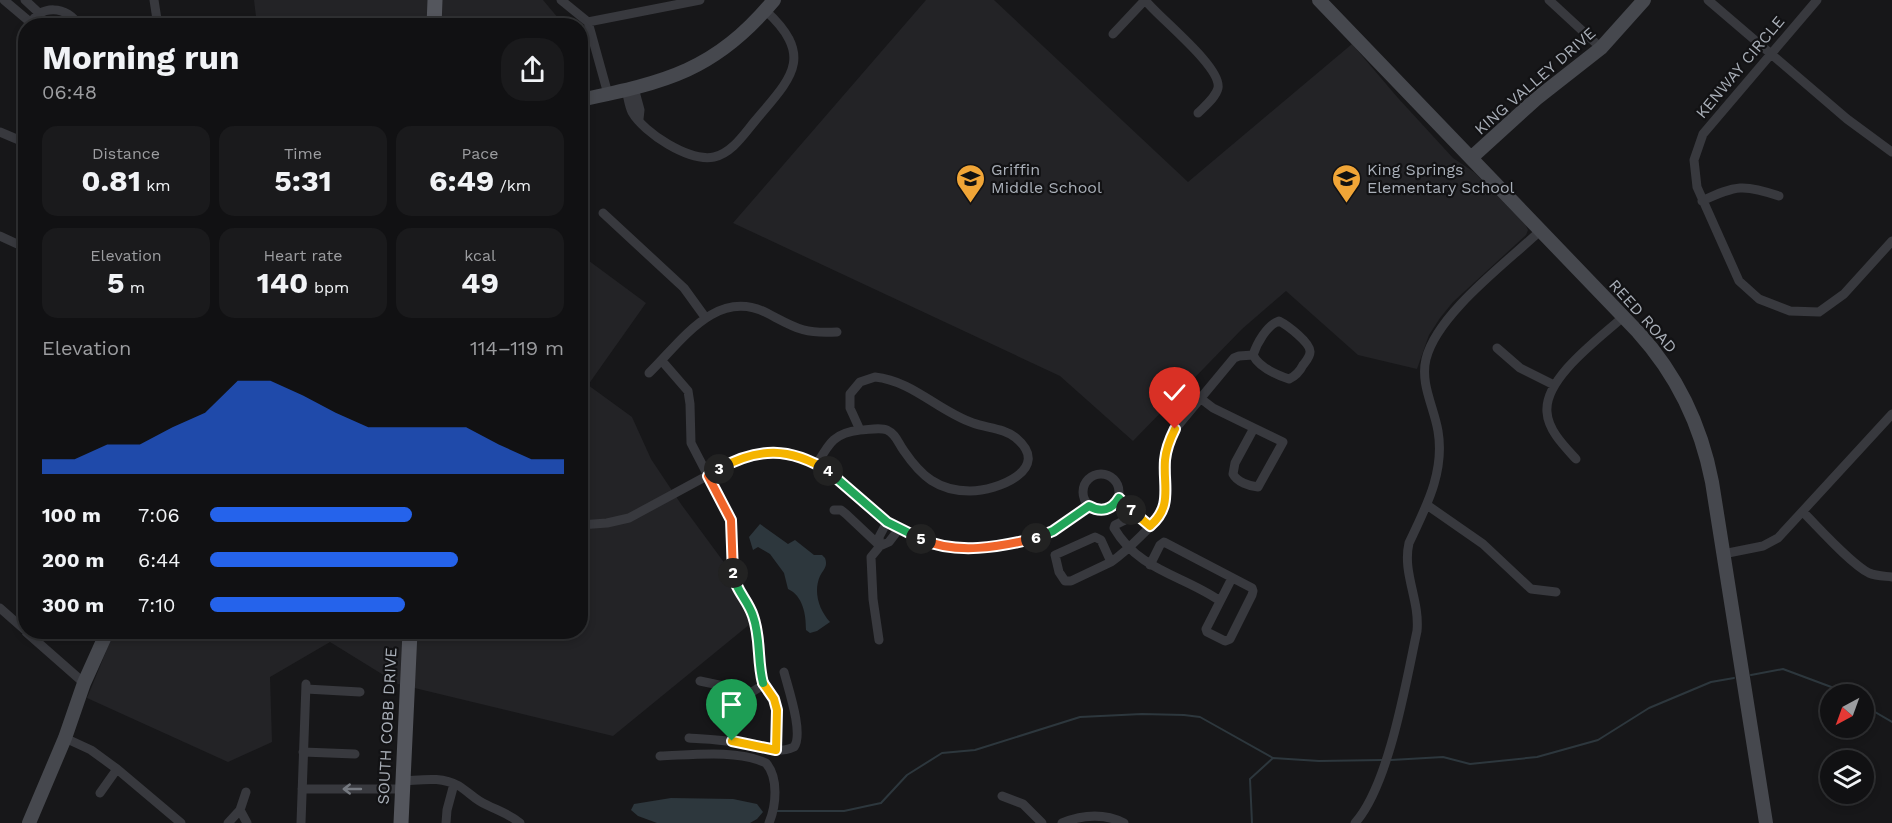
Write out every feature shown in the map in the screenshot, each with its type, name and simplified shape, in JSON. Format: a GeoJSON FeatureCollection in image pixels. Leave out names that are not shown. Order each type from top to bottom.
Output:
{"type":"FeatureCollection","features":[{"type":"Feature","properties":{"kind":"main road"},"geometry":{"type":"LineString","coordinates":[[434,18],[435,0]]}},
{"type":"Feature","properties":{"kind":"main road","name":"SOUTH COBB DRIVE"},"geometry":{"type":"LineString","coordinates":[[401,823],[410,639]]}},
{"type":"Feature","properties":{"kind":"street"},"geometry":{"type":"LineString","coordinates":[[4,0],[23,18]]}},
{"type":"Feature","properties":{"kind":"street"},"geometry":{"type":"LineString","coordinates":[[25,0],[39,13]]}},
{"type":"Feature","properties":{"kind":"street"},"geometry":{"type":"LineString","coordinates":[[154,0],[157,18]]}},
{"type":"Feature","properties":{"kind":"street"},"geometry":{"type":"LineString","coordinates":[[561,0],[582,18]]}},
{"type":"Feature","properties":{"kind":"street"},"geometry":{"type":"LineString","coordinates":[[608,94],[588,22],[700,0]]}},
{"type":"Feature","properties":{"kind":"street"},"geometry":{"type":"LineString","coordinates":[[1113,34],[1145,0],[1215,73],[1218,82],[1216,94],[1198,113]]}},
{"type":"Feature","properties":{"kind":"street","name":"REED ROAD"},"geometry":{"type":"LineString","coordinates":[[1319,0],[1623,317],[1662,361],[1683,393],[1695,418],[1708,462],[1766,823]]}},
{"type":"Feature","properties":{"kind":"street"},"geometry":{"type":"LineString","coordinates":[[1549,0],[1601,48]]}},
{"type":"Feature","properties":{"kind":"street","name":"KING VALLEY DRIVE"},"geometry":{"type":"LineString","coordinates":[[1471,159],[1536,99],[1601,48],[1644,0]]}},
{"type":"Feature","properties":{"kind":"street"},"geometry":{"type":"LineString","coordinates":[[1708,0],[1847,119],[1892,152]]}},
{"type":"Feature","properties":{"kind":"street","name":"KENWAY CIRCLE"},"geometry":{"type":"LineString","coordinates":[[1817,0],[1703,134],[1694,160],[1696,187],[1739,281],[1759,299],[1790,311],[1819,312],[1844,294],[1892,241]]}},
{"type":"Feature","properties":{"kind":"street"},"geometry":{"type":"LineString","coordinates":[[588,98],[677,76],[707,61],[734,41],[770,5],[792,42],[793,70],[782,89],[730,148],[713,157],[691,155],[653,134],[633,113],[630,89]]}},
{"type":"Feature","properties":{"kind":"street"},"geometry":{"type":"LineString","coordinates":[[34,18],[39,13],[49,10],[68,13],[72,18]]}},
{"type":"Feature","properties":{"kind":"street"},"geometry":{"type":"LineString","coordinates":[[0,132],[18,140]]}},
{"type":"Feature","properties":{"kind":"street"},"geometry":{"type":"LineString","coordinates":[[1702,201],[1738,187],[1756,188],[1779,196]]}},
{"type":"Feature","properties":{"kind":"street"},"geometry":{"type":"LineString","coordinates":[[603,213],[684,288],[705,317]]}},
{"type":"Feature","properties":{"kind":"street"},"geometry":{"type":"LineString","coordinates":[[1354,823],[1366,808],[1383,769],[1392,740],[1418,621],[1416,599],[1408,572],[1407,552],[1436,479],[1439,444],[1425,377],[1429,350],[1456,310],[1540,231]]}},
{"type":"Feature","properties":{"kind":"street"},"geometry":{"type":"LineString","coordinates":[[0,236],[18,244]]}},
{"type":"Feature","properties":{"kind":"street"},"geometry":{"type":"LineString","coordinates":[[649,373],[705,317],[726,307],[747,305],[808,332],[837,332]]}},
{"type":"Feature","properties":{"kind":"street"},"geometry":{"type":"LineString","coordinates":[[1576,459],[1557,437],[1547,413],[1549,396],[1565,370],[1623,317]]}},
{"type":"Feature","properties":{"kind":"street"},"geometry":{"type":"LineString","coordinates":[[1279,321],[1305,342],[1310,351],[1301,369],[1289,378],[1265,367],[1256,361],[1253,355],[1258,343],[1270,327],[1279,321]]}},
{"type":"Feature","properties":{"kind":"street"},"geometry":{"type":"LineString","coordinates":[[1497,348],[1520,368],[1554,385]]}},
{"type":"Feature","properties":{"kind":"street"},"geometry":{"type":"LineString","coordinates":[[1111,562],[1101,540],[1095,537],[1057,553],[1054,557],[1061,577],[1068,582],[1111,562],[1162,514],[1165,504],[1165,461],[1169,440],[1175,429],[1234,358],[1253,355]]}},
{"type":"Feature","properties":{"kind":"street"},"geometry":{"type":"LineString","coordinates":[[662,361],[688,391],[691,443],[731,520],[733,577],[753,614],[759,636],[763,685],[774,699],[777,710],[776,750]]}},
{"type":"Feature","properties":{"kind":"street"},"geometry":{"type":"LineString","coordinates":[[817,465],[829,444],[845,432],[885,429],[895,435],[914,464],[933,483],[945,488],[969,492],[991,489],[1015,479],[1027,463],[1025,448],[1012,435],[971,423],[910,387],[890,378],[875,377],[860,382],[850,394],[850,408],[860,430]]}},
{"type":"Feature","properties":{"kind":"street"},"geometry":{"type":"LineString","coordinates":[[1200,398],[1214,408],[1254,428],[1282,442],[1258,487],[1236,479],[1233,474],[1235,463],[1254,428]]}},
{"type":"Feature","properties":{"kind":"street"},"geometry":{"type":"LineString","coordinates":[[1723,554],[1763,546],[1774,541],[1892,414]]}},
{"type":"Feature","properties":{"kind":"street"},"geometry":{"type":"LineString","coordinates":[[588,524],[628,518],[740,458],[782,452],[810,460],[837,478],[887,522],[932,544],[974,548],[1037,538],[1053,531],[1089,506]]}},
{"type":"Feature","properties":{"kind":"street"},"geometry":{"type":"LineString","coordinates":[[1102,473],[1116,481],[1119,498],[1113,506],[1106,510],[1095,510],[1089,506],[1082,494],[1083,486],[1087,479],[1102,473]]}},
{"type":"Feature","properties":{"kind":"street"},"geometry":{"type":"LineString","coordinates":[[1119,498],[1150,526]]}},
{"type":"Feature","properties":{"kind":"street"},"geometry":{"type":"LineString","coordinates":[[1427,505],[1484,544],[1531,589],[1556,592]]}},
{"type":"Feature","properties":{"kind":"street"},"geometry":{"type":"LineString","coordinates":[[834,510],[841,510],[880,546]]}},
{"type":"Feature","properties":{"kind":"street"},"geometry":{"type":"LineString","coordinates":[[1106,510],[1115,525],[1119,526],[1127,538],[1128,547],[1150,565],[1220,601]]}},
{"type":"Feature","properties":{"kind":"street"},"geometry":{"type":"LineString","coordinates":[[1115,525],[1127,519],[1131,510]]}},
{"type":"Feature","properties":{"kind":"street"},"geometry":{"type":"LineString","coordinates":[[1803,512],[1857,564],[1868,572],[1892,577]]}},
{"type":"Feature","properties":{"kind":"street"},"geometry":{"type":"LineString","coordinates":[[880,546],[879,537],[887,522]]}},
{"type":"Feature","properties":{"kind":"street"},"geometry":{"type":"LineString","coordinates":[[879,640],[873,599],[871,557],[880,546],[889,542],[898,529]]}},
{"type":"Feature","properties":{"kind":"street"},"geometry":{"type":"LineString","coordinates":[[1150,565],[1160,544],[1164,542],[1252,588],[1253,591],[1228,640],[1220,639],[1207,632],[1206,629],[1232,578]]}},
{"type":"Feature","properties":{"kind":"street"},"geometry":{"type":"LineString","coordinates":[[0,608],[18,624]]}},
{"type":"Feature","properties":{"kind":"street"},"geometry":{"type":"LineString","coordinates":[[35,639],[84,683]]}},
{"type":"Feature","properties":{"kind":"street"},"geometry":{"type":"LineString","coordinates":[[29,823],[103,639]]}},
{"type":"Feature","properties":{"kind":"street"},"geometry":{"type":"LineString","coordinates":[[689,738],[732,741],[776,750],[792,749],[797,745],[798,740],[793,703],[784,672]]}},
{"type":"Feature","properties":{"kind":"street"},"geometry":{"type":"LineString","coordinates":[[700,681],[752,692],[763,685]]}},
{"type":"Feature","properties":{"kind":"street"},"geometry":{"type":"LineString","coordinates":[[301,823],[306,687],[360,692]]}},
{"type":"Feature","properties":{"kind":"street"},"geometry":{"type":"LineString","coordinates":[[65,738],[91,750],[117,769],[176,822]]}},
{"type":"Feature","properties":{"kind":"street"},"geometry":{"type":"LineString","coordinates":[[303,752],[355,754]]}},
{"type":"Feature","properties":{"kind":"street"},"geometry":{"type":"LineString","coordinates":[[660,756],[712,754],[744,757],[766,763],[772,775],[775,792],[769,823]]}},
{"type":"Feature","properties":{"kind":"street"},"geometry":{"type":"LineString","coordinates":[[100,793],[117,769]]}},
{"type":"Feature","properties":{"kind":"street"},"geometry":{"type":"LineString","coordinates":[[302,789],[402,785],[438,778],[454,784],[487,805],[507,813],[520,823]]}},
{"type":"Feature","properties":{"kind":"street"},"geometry":{"type":"LineString","coordinates":[[446,823],[454,784]]}},
{"type":"Feature","properties":{"kind":"street"},"geometry":{"type":"LineString","coordinates":[[228,823],[240,810],[246,792]]}},
{"type":"Feature","properties":{"kind":"street"},"geometry":{"type":"LineString","coordinates":[[1002,796],[1023,804],[1042,823]]}},
{"type":"Feature","properties":{"kind":"street"},"geometry":{"type":"LineString","coordinates":[[240,810],[247,823]]}},
{"type":"Feature","properties":{"kind":"street"},"geometry":{"type":"LineString","coordinates":[[1062,823],[1080,817],[1093,816],[1104,816],[1124,823]]}},
{"type":"Feature","properties":{"kind":"shaded area"},"geometry":{"type":"Polygon","coordinates":[[[254,0],[543,0],[558,18],[256,18],[254,0]]]}},
{"type":"Feature","properties":{"kind":"shaded area","name":"Griffin Middle School"},"geometry":{"type":"Polygon","coordinates":[[[926,0],[994,0],[1188,182],[1352,44],[1453,158],[1474,172],[1525,224],[1528,230],[1526,235],[1453,302],[1440,318],[1429,335],[1417,369],[1358,355],[1286,291],[1242,329],[1133,441],[1060,376],[733,223],[926,0]]]}},
{"type":"Feature","properties":{"kind":"shaded area"},"geometry":{"type":"Polygon","coordinates":[[[588,260],[646,303],[588,385],[588,260]]]}},
{"type":"Feature","properties":{"kind":"shaded area"},"geometry":{"type":"Polygon","coordinates":[[[588,385],[632,417],[651,459],[737,580],[750,624],[613,736],[398,684],[330,642],[270,677],[272,742],[228,762],[87,698],[111,639],[588,639],[588,385]]]}},
{"type":"Feature","properties":{"kind":"shaded area"},"geometry":{"type":"Polygon","coordinates":[[[760,524],[788,544],[795,540],[814,555],[822,555],[825,558],[826,565],[818,582],[817,594],[820,606],[830,622],[817,631],[810,633],[806,630],[800,601],[788,589],[784,573],[770,554],[758,547],[753,550],[749,537],[760,524]]]}},
{"type":"Feature","properties":{"kind":"shaded area"},"geometry":{"type":"Polygon","coordinates":[[[671,798],[733,799],[757,804],[763,812],[750,823],[657,823],[638,816],[631,810],[634,804],[671,798]]]}},
{"type":"Feature","properties":{"kind":"waterway"},"geometry":{"type":"LineString","coordinates":[[1751,675],[1783,669],[1823,684]]}},
{"type":"Feature","properties":{"kind":"waterway"},"geometry":{"type":"LineString","coordinates":[[1391,760],[1443,757],[1470,764],[1537,757],[1598,740],[1649,708],[1711,682],[1734,678]]}},
{"type":"Feature","properties":{"kind":"waterway"},"geometry":{"type":"LineString","coordinates":[[1874,711],[1892,722]]}},
{"type":"Feature","properties":{"kind":"waterway"},"geometry":{"type":"LineString","coordinates":[[775,811],[844,811],[881,803],[907,775],[942,753],[975,750],[1080,717],[1142,714],[1200,717],[1273,758],[1319,761],[1382,760]]}},
{"type":"Feature","properties":{"kind":"waterway"},"geometry":{"type":"LineString","coordinates":[[1252,823],[1250,779],[1273,758]]}},
{"type":"Feature","properties":{"kind":"place","name":"Griffin Middle School"},"geometry":{"type":"Point","coordinates":[970,204]}},
{"type":"Feature","properties":{"kind":"place","name":"King Springs Elementary School"},"geometry":{"type":"Point","coordinates":[1346,204]}},
{"type":"Feature","properties":{"kind":"route"},"geometry":{"type":"LineString","coordinates":[[732,741],[776,750],[777,710],[774,699],[763,685],[759,636],[753,614],[733,577],[731,520],[708,476],[740,458],[782,452],[810,460],[837,478],[887,522],[902,531],[932,544],[974,548],[1037,538],[1070,521],[1089,506],[1101,511],[1113,506],[1119,498],[1150,526],[1162,514],[1165,504],[1166,454],[1169,440],[1175,429]]}}]}
